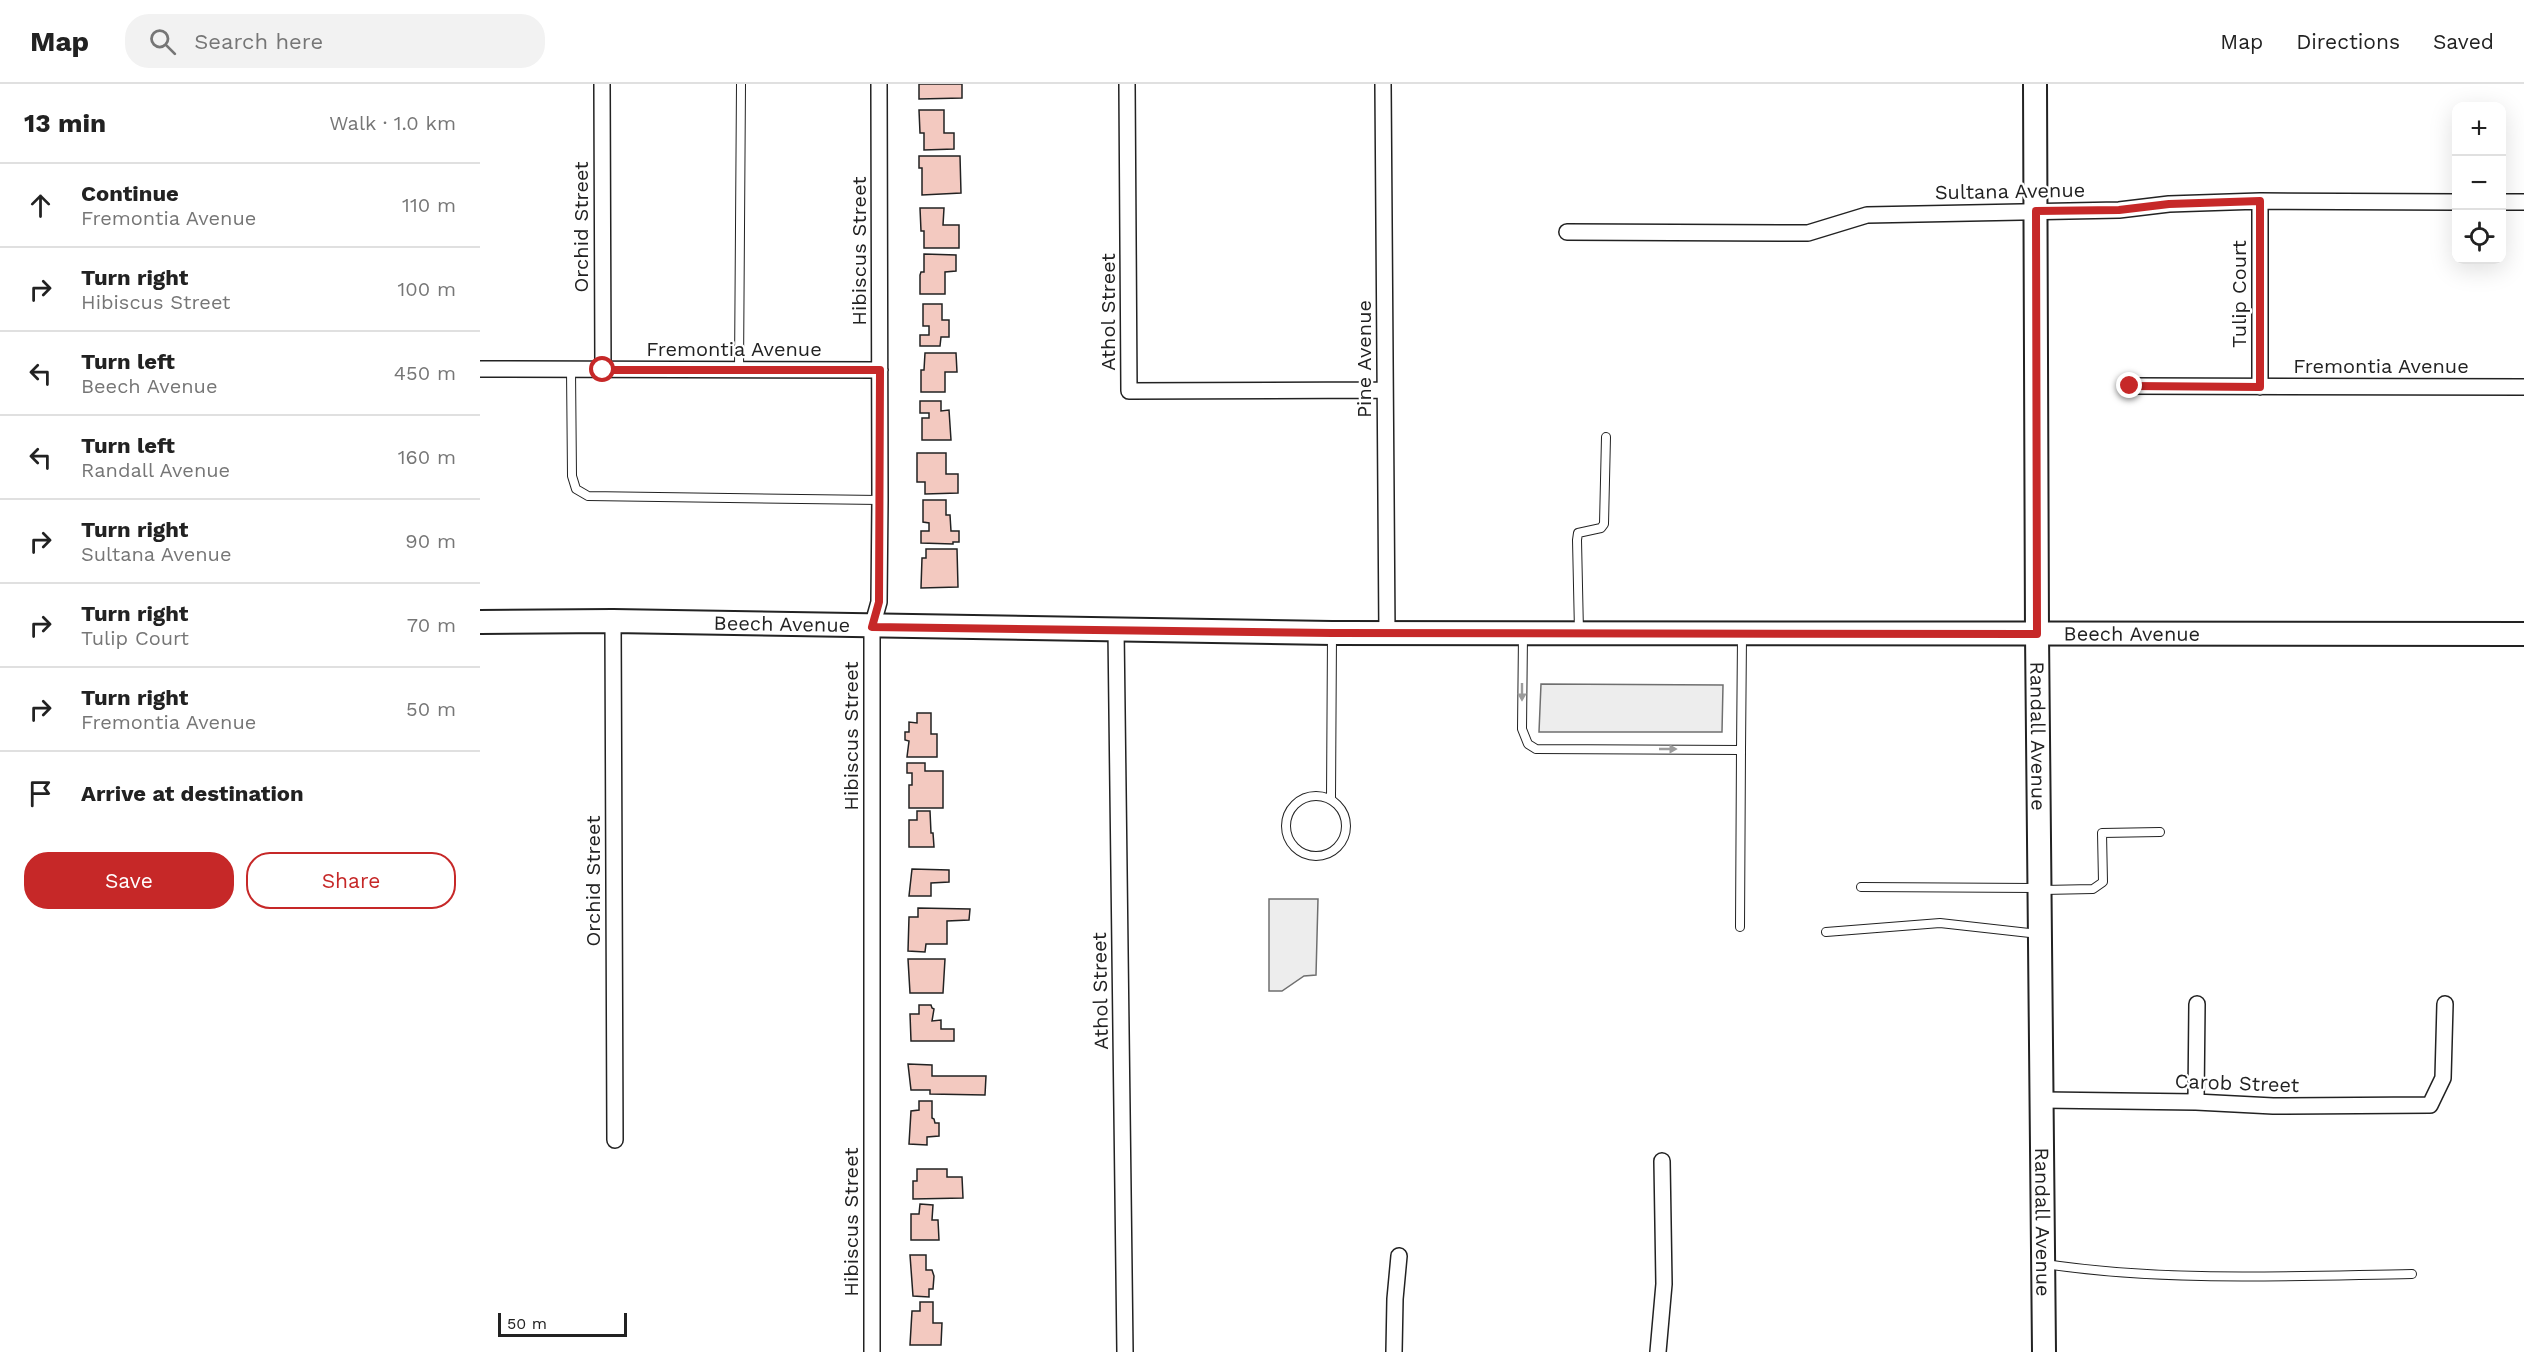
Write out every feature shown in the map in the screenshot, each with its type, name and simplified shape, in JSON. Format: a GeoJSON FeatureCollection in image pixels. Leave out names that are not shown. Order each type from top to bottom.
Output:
{"type":"FeatureCollection","features":[{"type":"Feature","properties":{"kind":"main road","name":"Randall Avenue"},"geometry":{"type":"LineString","coordinates":[[2035,84],[2037,634],[2044,1352]]}},
{"type":"Feature","properties":{"kind":"main road","name":"Beech Avenue"},"geometry":{"type":"LineString","coordinates":[[480,622],[613,621],[1387,634],[1742,632],[2524,634]]}},
{"type":"Feature","properties":{"kind":"street","name":"Orchid Street"},"geometry":{"type":"LineString","coordinates":[[602,84],[603,370]]}},
{"type":"Feature","properties":{"kind":"street","name":"Hibiscus Street"},"geometry":{"type":"LineString","coordinates":[[872,1352],[872,627],[879,602],[879,84]]}},
{"type":"Feature","properties":{"kind":"street","name":"Athol Street"},"geometry":{"type":"LineString","coordinates":[[1127,84],[1129,391],[1385,390]]}},
{"type":"Feature","properties":{"kind":"street","name":"Pine Avenue"},"geometry":{"type":"LineString","coordinates":[[1383,84],[1387,634]]}},
{"type":"Feature","properties":{"kind":"street","name":"Sultana Avenue"},"geometry":{"type":"LineString","coordinates":[[1567,232],[1808,233],[1867,215],[2119,210],[2169,204],[2260,201],[2452,202]]}},
{"type":"Feature","properties":{"kind":"street","name":"Tulip Court"},"geometry":{"type":"LineString","coordinates":[[2260,201],[2260,387]]}},
{"type":"Feature","properties":{"kind":"street"},"geometry":{"type":"LineString","coordinates":[[2506,202],[2524,202]]}},
{"type":"Feature","properties":{"kind":"street","name":"Fremontia Avenue"},"geometry":{"type":"LineString","coordinates":[[480,369],[880,370]]}},
{"type":"Feature","properties":{"kind":"street","name":"Fremontia Avenue"},"geometry":{"type":"LineString","coordinates":[[2130,386],[2524,387]]}},
{"type":"Feature","properties":{"kind":"street","name":"Orchid Street"},"geometry":{"type":"LineString","coordinates":[[613,621],[615,1140]]}},
{"type":"Feature","properties":{"kind":"street","name":"Athol Street"},"geometry":{"type":"LineString","coordinates":[[1116,629],[1125,1352]]}},
{"type":"Feature","properties":{"kind":"street"},"geometry":{"type":"LineString","coordinates":[[2196,1102],[2197,1004]]}},
{"type":"Feature","properties":{"kind":"street","name":"Carob Street"},"geometry":{"type":"LineString","coordinates":[[2043,1100],[2196,1102],[2272,1106],[2430,1105],[2443,1078],[2445,1004]]}},
{"type":"Feature","properties":{"kind":"street"},"geometry":{"type":"LineString","coordinates":[[1658,1352],[1664,1284],[1662,1161]]}},
{"type":"Feature","properties":{"kind":"street"},"geometry":{"type":"LineString","coordinates":[[1394,1352],[1399,1256]]}},
{"type":"Feature","properties":{"kind":"lane"},"geometry":{"type":"LineString","coordinates":[[740,370],[741,84]]}},
{"type":"Feature","properties":{"kind":"lane"},"geometry":{"type":"LineString","coordinates":[[571,370],[572,476],[576,489],[588,496],[880,500]]}},
{"type":"Feature","properties":{"kind":"lane"},"geometry":{"type":"LineString","coordinates":[[1579,633],[1577,540],[1578,533],[1601,528],[1604,525],[1606,437]]}},
{"type":"Feature","properties":{"kind":"lane"},"geometry":{"type":"LineString","coordinates":[[1740,927],[1742,632]]}},
{"type":"Feature","properties":{"kind":"lane"},"geometry":{"type":"LineString","coordinates":[[1331,799],[1321,795],[1310,796],[1293,806],[1286,826],[1287,836],[1299,851],[1307,855],[1327,855],[1342,843],[1347,825],[1345,814],[1331,799],[1332,633]]}},
{"type":"Feature","properties":{"kind":"lane"},"geometry":{"type":"LineString","coordinates":[[1523,633],[1522,729],[1528,744],[1536,749],[1741,750]]}},
{"type":"Feature","properties":{"kind":"lane"},"geometry":{"type":"LineString","coordinates":[[1861,887],[2093,889],[2103,882],[2102,832],[2160,832]]}},
{"type":"Feature","properties":{"kind":"lane"},"geometry":{"type":"LineString","coordinates":[[1826,932],[1940,923],[2041,934]]}},
{"type":"Feature","properties":{"kind":"lane"},"geometry":{"type":"LineString","coordinates":[[2043,1263],[2119,1273],[2214,1277],[2412,1274]]}},
{"type":"Feature","properties":{"kind":"shaded area"},"geometry":{"type":"Polygon","coordinates":[[[1541,684],[1723,685],[1722,732],[1539,732],[1541,684]]]}},
{"type":"Feature","properties":{"kind":"shaded area"},"geometry":{"type":"Polygon","coordinates":[[[1269,899],[1318,899],[1316,975],[1304,976],[1282,991],[1269,991],[1269,899]]]}},
{"type":"Feature","properties":{"kind":"building"},"geometry":{"type":"Polygon","coordinates":[[[919,84],[962,84],[962,98],[919,99],[919,84]]]}},
{"type":"Feature","properties":{"kind":"building"},"geometry":{"type":"Polygon","coordinates":[[[919,110],[944,110],[944,133],[954,133],[954,149],[924,150],[924,133],[920,133],[919,110]]]}},
{"type":"Feature","properties":{"kind":"building"},"geometry":{"type":"Polygon","coordinates":[[[919,156],[960,156],[961,193],[922,195],[922,168],[919,168],[919,156]]]}},
{"type":"Feature","properties":{"kind":"building"},"geometry":{"type":"Polygon","coordinates":[[[920,208],[944,208],[943,225],[959,225],[959,248],[924,248],[920,208]]]}},
{"type":"Feature","properties":{"kind":"building"},"geometry":{"type":"Polygon","coordinates":[[[924,254],[956,255],[956,271],[945,272],[945,294],[920,294],[920,275],[924,272],[924,254]]]}},
{"type":"Feature","properties":{"kind":"building"},"geometry":{"type":"Polygon","coordinates":[[[923,304],[942,304],[942,320],[949,320],[949,337],[941,337],[940,346],[920,346],[920,335],[929,335],[929,326],[923,326],[923,304]]]}},
{"type":"Feature","properties":{"kind":"building"},"geometry":{"type":"Polygon","coordinates":[[[925,353],[956,353],[957,372],[945,372],[945,392],[921,392],[921,370],[924,370],[925,353]]]}},
{"type":"Feature","properties":{"kind":"building"},"geometry":{"type":"Polygon","coordinates":[[[920,401],[941,401],[941,411],[949,410],[951,440],[922,440],[922,418],[929,418],[929,413],[920,413],[920,401]]]}},
{"type":"Feature","properties":{"kind":"building"},"geometry":{"type":"Polygon","coordinates":[[[917,453],[946,453],[946,474],[958,474],[958,493],[925,494],[925,482],[917,482],[917,453]]]}},
{"type":"Feature","properties":{"kind":"building"},"geometry":{"type":"Polygon","coordinates":[[[923,500],[946,500],[946,515],[950,515],[951,531],[959,531],[959,542],[953,542],[953,544],[921,543],[921,531],[929,531],[929,523],[923,522],[923,500]]]}},
{"type":"Feature","properties":{"kind":"building"},"geometry":{"type":"Polygon","coordinates":[[[926,549],[957,549],[958,587],[921,588],[922,558],[926,558],[926,549]]]}},
{"type":"Feature","properties":{"kind":"building"},"geometry":{"type":"Polygon","coordinates":[[[917,713],[931,713],[931,734],[937,734],[937,757],[907,757],[909,741],[905,740],[905,732],[909,732],[909,722],[917,723],[917,713]]]}},
{"type":"Feature","properties":{"kind":"building"},"geometry":{"type":"Polygon","coordinates":[[[907,763],[925,763],[925,771],[943,771],[943,808],[909,808],[909,785],[912,785],[912,773],[907,773],[907,763]]]}},
{"type":"Feature","properties":{"kind":"building"},"geometry":{"type":"Polygon","coordinates":[[[917,811],[930,811],[934,847],[909,847],[909,820],[917,820],[917,811]]]}},
{"type":"Feature","properties":{"kind":"building"},"geometry":{"type":"Polygon","coordinates":[[[912,869],[949,870],[949,882],[931,883],[931,896],[909,896],[912,869]]]}},
{"type":"Feature","properties":{"kind":"building"},"geometry":{"type":"Polygon","coordinates":[[[918,908],[970,909],[969,920],[947,921],[947,944],[926,944],[925,952],[908,951],[909,917],[918,917],[918,908]]]}},
{"type":"Feature","properties":{"kind":"building"},"geometry":{"type":"Polygon","coordinates":[[[908,959],[945,959],[943,993],[910,993],[908,959]]]}},
{"type":"Feature","properties":{"kind":"building"},"geometry":{"type":"Polygon","coordinates":[[[919,1005],[931,1005],[934,1009],[932,1021],[941,1020],[941,1029],[954,1029],[954,1041],[911,1041],[910,1014],[919,1014],[919,1005]]]}},
{"type":"Feature","properties":{"kind":"building"},"geometry":{"type":"Polygon","coordinates":[[[908,1064],[932,1065],[932,1076],[986,1076],[985,1095],[930,1094],[930,1090],[911,1090],[908,1064]]]}},
{"type":"Feature","properties":{"kind":"building"},"geometry":{"type":"Polygon","coordinates":[[[919,1101],[932,1101],[932,1118],[935,1123],[939,1123],[939,1136],[927,1137],[927,1145],[909,1144],[911,1111],[919,1110],[919,1101]]]}},
{"type":"Feature","properties":{"kind":"building"},"geometry":{"type":"Polygon","coordinates":[[[917,1169],[947,1169],[947,1177],[962,1177],[963,1198],[913,1199],[913,1181],[917,1181],[917,1169]]]}},
{"type":"Feature","properties":{"kind":"building"},"geometry":{"type":"Polygon","coordinates":[[[920,1204],[933,1205],[932,1220],[938,1220],[939,1240],[911,1240],[911,1214],[919,1214],[920,1204]]]}},
{"type":"Feature","properties":{"kind":"building"},"geometry":{"type":"Polygon","coordinates":[[[910,1255],[926,1255],[926,1270],[932,1270],[934,1276],[933,1289],[929,1289],[929,1297],[913,1296],[910,1255]]]}},
{"type":"Feature","properties":{"kind":"building"},"geometry":{"type":"Polygon","coordinates":[[[920,1302],[933,1302],[933,1323],[942,1323],[941,1345],[910,1345],[912,1311],[920,1311],[920,1302]]]}},
{"type":"Feature","properties":{"kind":"route"},"geometry":{"type":"LineString","coordinates":[[603,370],[880,370],[879,602],[872,627],[1332,633],[2037,634],[2036,211],[2119,210],[2169,204],[2260,201],[2260,387],[2130,386]]}}]}
